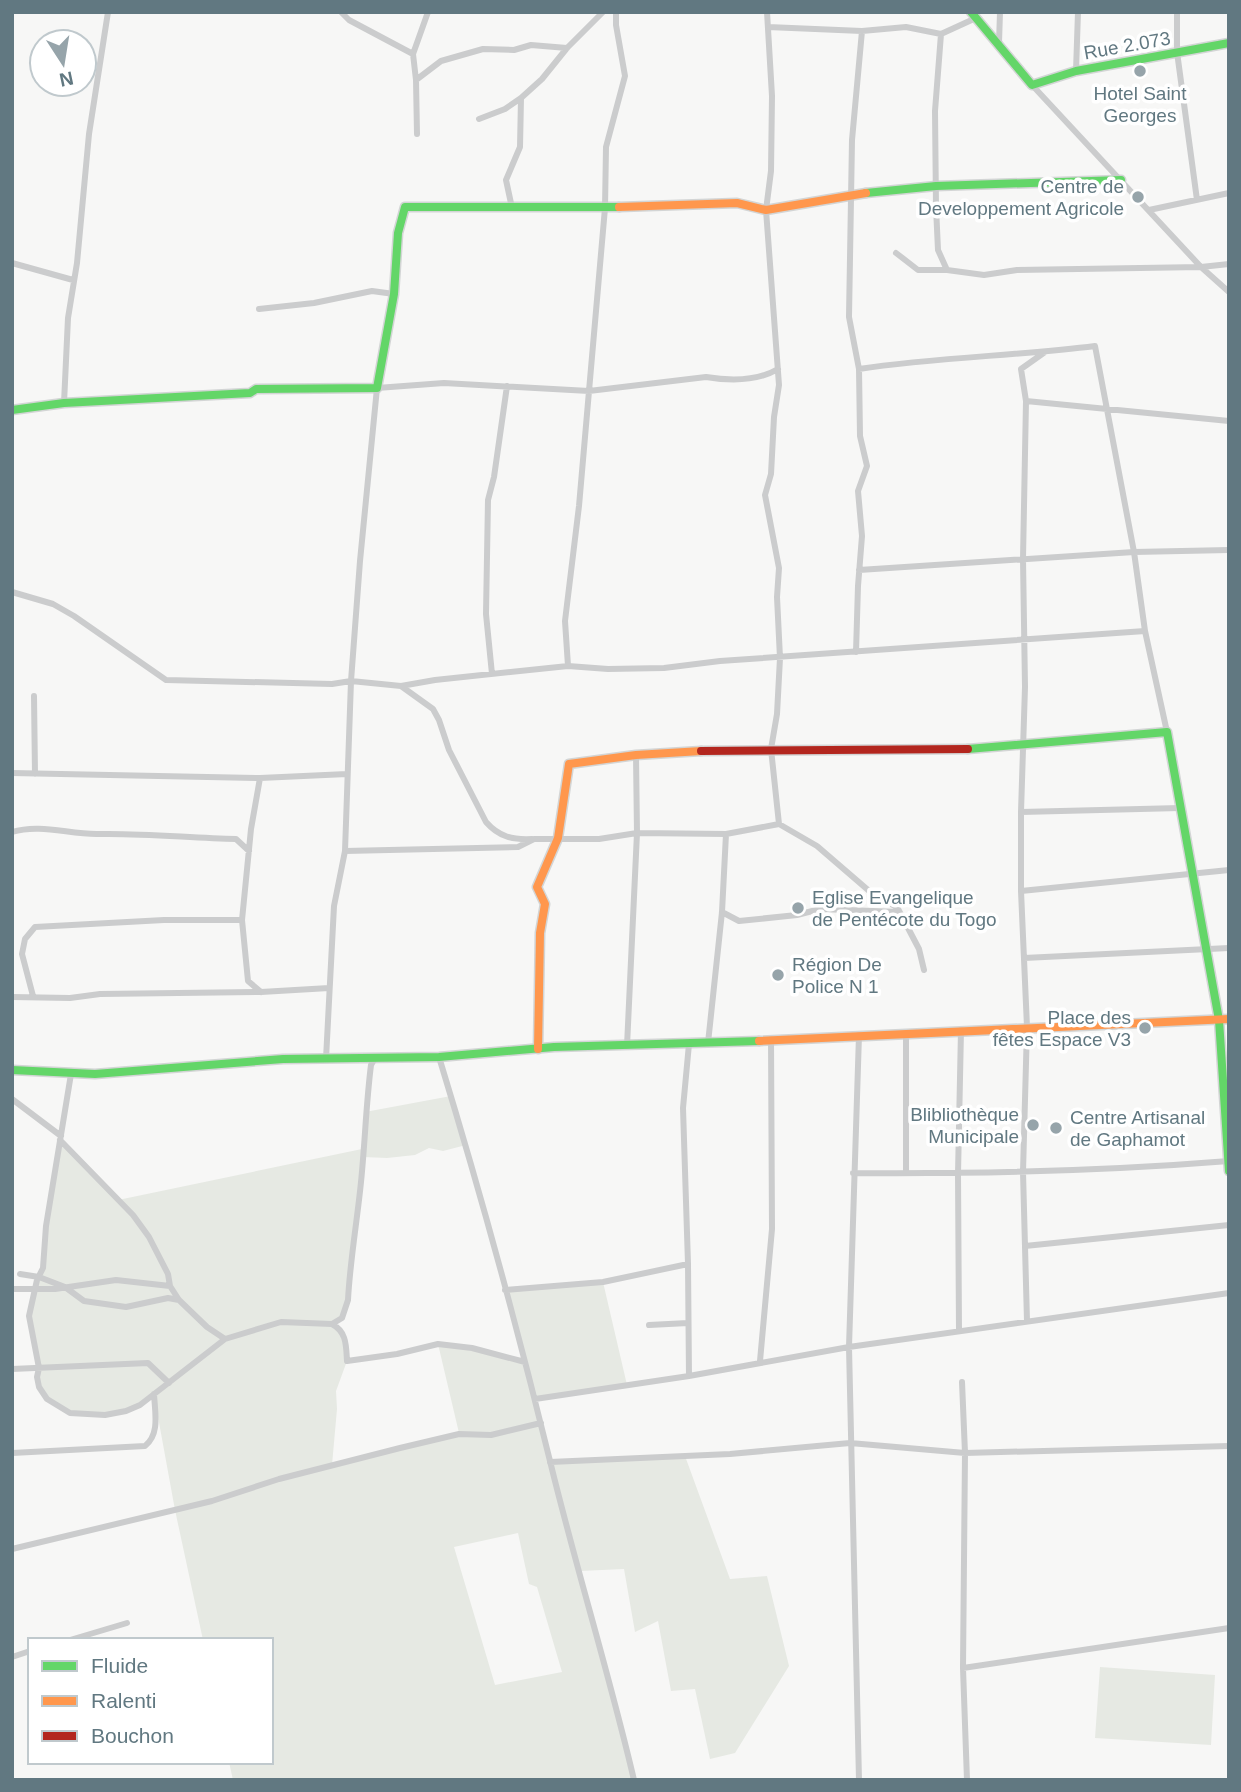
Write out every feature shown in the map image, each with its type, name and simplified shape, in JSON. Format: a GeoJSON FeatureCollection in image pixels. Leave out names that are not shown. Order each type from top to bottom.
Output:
{"type":"FeatureCollection","features":[{"type":"Feature","properties":{"kind":"street"},"geometry":{"type":"LineString","coordinates":[[64,403],[68,318],[77,263],[89,134],[108,12]]}},
{"type":"Feature","properties":{"kind":"street"},"geometry":{"type":"LineString","coordinates":[[341,12],[368,32],[412,54]]}},
{"type":"Feature","properties":{"kind":"street"},"geometry":{"type":"LineString","coordinates":[[417,134],[416,80],[412,54],[428,12]]}},
{"type":"Feature","properties":{"kind":"street"},"geometry":{"type":"LineString","coordinates":[[479,119],[505,109],[521,98],[603,12]]}},
{"type":"Feature","properties":{"kind":"street"},"geometry":{"type":"LineString","coordinates":[[568,666],[565,621],[589,391],[604,208],[606,147],[625,76],[617,37],[617,12]]}},
{"type":"Feature","properties":{"kind":"street"},"geometry":{"type":"LineString","coordinates":[[767,12],[772,96],[771,172],[766,210],[779,385],[774,417],[771,474],[765,495],[779,568],[777,597],[780,658],[777,714],[771,749],[779,824]]}},
{"type":"Feature","properties":{"kind":"street"},"geometry":{"type":"LineString","coordinates":[[999,43],[1000,12]]}},
{"type":"Feature","properties":{"kind":"street"},"geometry":{"type":"LineString","coordinates":[[1076,71],[1078,12]]}},
{"type":"Feature","properties":{"kind":"street"},"geometry":{"type":"LineString","coordinates":[[1177,12],[1177,52],[1197,200]]}},
{"type":"Feature","properties":{"kind":"street"},"geometry":{"type":"LineString","coordinates":[[768,27],[862,31],[906,27],[941,34],[973,15],[1032,85],[1201,267],[1229,292]]}},
{"type":"Feature","properties":{"kind":"street"},"geometry":{"type":"LineString","coordinates":[[856,652],[862,536],[858,491],[867,466],[860,436],[859,369],[849,317],[852,140],[862,31]]}},
{"type":"Feature","properties":{"kind":"street"},"geometry":{"type":"LineString","coordinates":[[941,34],[935,111],[936,186],[938,250],[947,270]]}},
{"type":"Feature","properties":{"kind":"street","name":"Rue 2.073"},"geometry":{"type":"LineString","coordinates":[[1032,85],[1076,71],[1229,43]]}},
{"type":"Feature","properties":{"kind":"street"},"geometry":{"type":"LineString","coordinates":[[416,80],[441,61],[483,49],[514,50],[531,45],[568,48]]}},
{"type":"Feature","properties":{"kind":"street"},"geometry":{"type":"LineString","coordinates":[[512,208],[506,180],[520,147],[521,98]]}},
{"type":"Feature","properties":{"kind":"street"},"geometry":{"type":"LineString","coordinates":[[326,1059],[334,906],[345,851],[351,681],[360,561],[377,388],[394,294],[398,233],[405,207],[604,208],[737,203],[766,210],[851,194],[936,186],[1121,180]]}},
{"type":"Feature","properties":{"kind":"street"},"geometry":{"type":"LineString","coordinates":[[1149,210],[1229,192]]}},
{"type":"Feature","properties":{"kind":"street"},"geometry":{"type":"LineString","coordinates":[[896,253],[918,271],[947,270],[984,275],[1017,270],[1201,267],[1229,264]]}},
{"type":"Feature","properties":{"kind":"street"},"geometry":{"type":"LineString","coordinates":[[12,263],[73,280]]}},
{"type":"Feature","properties":{"kind":"street"},"geometry":{"type":"LineString","coordinates":[[259,309],[314,303],[372,291],[394,294]]}},
{"type":"Feature","properties":{"kind":"street"},"geometry":{"type":"LineString","coordinates":[[853,1173],[958,1174],[1228,1164],[1219,1020],[1167,732],[1145,631],[1134,552],[1095,346],[904,362],[859,369]]}},
{"type":"Feature","properties":{"kind":"street"},"geometry":{"type":"LineString","coordinates":[[1027,1321],[1023,1172],[1027,1027],[1021,891],[1026,401],[1021,369],[1045,352]]}},
{"type":"Feature","properties":{"kind":"street"},"geometry":{"type":"LineString","coordinates":[[12,410],[64,403],[250,393],[256,389],[377,388],[444,383],[589,391],[706,377],[723,380],[745,379],[765,376],[778,369]]}},
{"type":"Feature","properties":{"kind":"street"},"geometry":{"type":"LineString","coordinates":[[492,674],[486,614],[488,500],[494,477],[507,386]]}},
{"type":"Feature","properties":{"kind":"street"},"geometry":{"type":"LineString","coordinates":[[1026,401],[1229,421]]}},
{"type":"Feature","properties":{"kind":"street"},"geometry":{"type":"LineString","coordinates":[[859,570],[1134,552],[1229,550]]}},
{"type":"Feature","properties":{"kind":"street"},"geometry":{"type":"LineString","coordinates":[[12,592],[53,604],[74,615],[166,680],[332,684],[351,681],[401,686],[568,666],[608,670],[664,668],[720,661],[1145,631]]}},
{"type":"Feature","properties":{"kind":"street"},"geometry":{"type":"LineString","coordinates":[[401,686],[433,709],[449,750],[486,822],[494,832],[514,840],[599,839],[637,833],[726,834],[779,824],[817,846],[875,895],[897,907],[919,949],[924,970]]}},
{"type":"Feature","properties":{"kind":"street"},"geometry":{"type":"LineString","coordinates":[[34,696],[35,774]]}},
{"type":"Feature","properties":{"kind":"street"},"geometry":{"type":"LineString","coordinates":[[538,1049],[540,933],[545,904],[537,887],[558,838],[569,764],[636,755],[771,749],[977,749],[1167,732]]}},
{"type":"Feature","properties":{"kind":"street"},"geometry":{"type":"LineString","coordinates":[[627,1046],[637,833],[636,755]]}},
{"type":"Feature","properties":{"kind":"street"},"geometry":{"type":"LineString","coordinates":[[12,773],[260,778],[347,774]]}},
{"type":"Feature","properties":{"kind":"street"},"geometry":{"type":"LineString","coordinates":[[260,778],[242,920],[248,981],[261,992]]}},
{"type":"Feature","properties":{"kind":"street"},"geometry":{"type":"LineString","coordinates":[[1021,812],[1180,808]]}},
{"type":"Feature","properties":{"kind":"street"},"geometry":{"type":"LineString","coordinates":[[12,832],[36,827],[50,831],[98,834],[132,833],[236,839],[249,851]]}},
{"type":"Feature","properties":{"kind":"street"},"geometry":{"type":"LineString","coordinates":[[708,1043],[722,912],[726,834]]}},
{"type":"Feature","properties":{"kind":"street"},"geometry":{"type":"LineString","coordinates":[[345,851],[518,848],[534,839]]}},
{"type":"Feature","properties":{"kind":"street"},"geometry":{"type":"LineString","coordinates":[[1021,891],[1229,870]]}},
{"type":"Feature","properties":{"kind":"street"},"geometry":{"type":"LineString","coordinates":[[722,912],[739,921],[797,915],[820,909],[900,912]]}},
{"type":"Feature","properties":{"kind":"street"},"geometry":{"type":"LineString","coordinates":[[33,996],[22,954],[25,939],[36,927],[164,920],[242,920]]}},
{"type":"Feature","properties":{"kind":"street"},"geometry":{"type":"LineString","coordinates":[[1024,958],[1229,948]]}},
{"type":"Feature","properties":{"kind":"street"},"geometry":{"type":"LineString","coordinates":[[12,997],[70,998],[100,994],[261,992],[329,988]]}},
{"type":"Feature","properties":{"kind":"street"},"geometry":{"type":"LineString","coordinates":[[12,1070],[71,1074],[283,1059],[439,1057],[538,1049],[1229,1019]]}},
{"type":"Feature","properties":{"kind":"street"},"geometry":{"type":"LineString","coordinates":[[959,1330],[961,1030]]}},
{"type":"Feature","properties":{"kind":"street"},"geometry":{"type":"LineString","coordinates":[[905,1173],[906,1033]]}},
{"type":"Feature","properties":{"kind":"street"},"geometry":{"type":"LineString","coordinates":[[859,1035],[849,1347],[859,1780]]}},
{"type":"Feature","properties":{"kind":"street"},"geometry":{"type":"LineString","coordinates":[[761,1361],[772,1229],[771,1039]]}},
{"type":"Feature","properties":{"kind":"street"},"geometry":{"type":"LineString","coordinates":[[689,1044],[682,1108],[689,1376]]}},
{"type":"Feature","properties":{"kind":"street"},"geometry":{"type":"LineString","coordinates":[[439,1057],[466,1145],[535,1399],[634,1780]]}},
{"type":"Feature","properties":{"kind":"street"},"geometry":{"type":"LineString","coordinates":[[71,1074],[46,1226],[43,1268],[29,1316],[39,1368],[39,1387],[47,1399],[70,1413],[105,1415],[140,1405],[225,1339],[281,1322],[332,1324],[342,1318],[348,1300],[362,1180],[365,1112],[371,1065],[375,1058]]}},
{"type":"Feature","properties":{"kind":"street"},"geometry":{"type":"LineString","coordinates":[[12,1099],[61,1138],[133,1215],[153,1244],[168,1274],[170,1286],[179,1300],[193,1311],[200,1321],[225,1339]]}},
{"type":"Feature","properties":{"kind":"street"},"geometry":{"type":"LineString","coordinates":[[1025,1246],[1229,1225]]}},
{"type":"Feature","properties":{"kind":"street"},"geometry":{"type":"LineString","coordinates":[[505,1290],[603,1282],[688,1264]]}},
{"type":"Feature","properties":{"kind":"street"},"geometry":{"type":"LineString","coordinates":[[20,1274],[65,1287],[84,1301],[127,1307],[168,1298],[179,1300]]}},
{"type":"Feature","properties":{"kind":"street"},"geometry":{"type":"LineString","coordinates":[[12,1289],[65,1287],[116,1280],[170,1286]]}},
{"type":"Feature","properties":{"kind":"street"},"geometry":{"type":"LineString","coordinates":[[535,1399],[959,1330],[1229,1293]]}},
{"type":"Feature","properties":{"kind":"street"},"geometry":{"type":"LineString","coordinates":[[649,1325],[688,1323]]}},
{"type":"Feature","properties":{"kind":"street"},"geometry":{"type":"LineString","coordinates":[[332,1324],[344,1335],[348,1361],[397,1354],[438,1344],[472,1348],[525,1362]]}},
{"type":"Feature","properties":{"kind":"street"},"geometry":{"type":"LineString","coordinates":[[12,1369],[148,1363],[169,1383]]}},
{"type":"Feature","properties":{"kind":"street"},"geometry":{"type":"LineString","coordinates":[[962,1382],[965,1453],[963,1668],[967,1780]]}},
{"type":"Feature","properties":{"kind":"street"},"geometry":{"type":"LineString","coordinates":[[12,1453],[145,1446],[153,1439],[155,1429],[154,1394]]}},
{"type":"Feature","properties":{"kind":"street"},"geometry":{"type":"LineString","coordinates":[[12,1549],[212,1501],[279,1479],[424,1442],[459,1434],[491,1435],[541,1423]]}},
{"type":"Feature","properties":{"kind":"street"},"geometry":{"type":"LineString","coordinates":[[550,1462],[730,1454],[850,1443],[965,1453],[1229,1446]]}},
{"type":"Feature","properties":{"kind":"street"},"geometry":{"type":"LineString","coordinates":[[77,1638],[127,1623]]}},
{"type":"Feature","properties":{"kind":"street"},"geometry":{"type":"LineString","coordinates":[[963,1668],[1229,1628]]}},
{"type":"Feature","properties":{"kind":"shaded area"},"geometry":{"type":"Polygon","coordinates":[[[451,1096],[466,1145],[443,1151],[429,1148],[415,1155],[363,1157],[349,1282],[342,1318],[332,1324],[344,1335],[347,1361],[336,1391],[332,1465],[459,1433],[438,1344],[524,1361],[505,1290],[603,1282],[627,1385],[535,1399],[551,1462],[685,1456],[730,1579],[767,1576],[789,1666],[735,1753],[710,1759],[695,1689],[671,1691],[658,1621],[635,1632],[624,1569],[580,1571],[634,1780],[233,1780],[229,1764],[273,1764],[273,1638],[203,1638],[154,1395],[130,1410],[105,1415],[70,1413],[52,1403],[39,1387],[29,1316],[43,1268],[60,1140],[118,1200],[362,1149],[365,1112],[451,1096]],[[518,1533],[454,1547],[495,1685],[562,1672],[537,1587],[529,1584],[518,1533]]]}},
{"type":"Feature","properties":{"kind":"shaded area"},"geometry":{"type":"Polygon","coordinates":[[[1100,1667],[1215,1675],[1211,1745],[1095,1738],[1100,1667]]]}},
{"type":"Feature","properties":{"kind":"traffic: fast"},"geometry":{"type":"LineString","coordinates":[[971,12],[1032,85],[1076,71],[1229,43]]}},
{"type":"Feature","properties":{"kind":"traffic: fast"},"geometry":{"type":"LineString","coordinates":[[866,193],[936,186],[1121,180]]}},
{"type":"Feature","properties":{"kind":"traffic: fast"},"geometry":{"type":"LineString","coordinates":[[12,410],[64,403],[250,393],[256,389],[377,388],[394,294],[398,233],[405,207],[619,207]]}},
{"type":"Feature","properties":{"kind":"traffic: fast"},"geometry":{"type":"LineString","coordinates":[[968,749],[1167,732],[1219,1020],[1229,1171]]}},
{"type":"Feature","properties":{"kind":"traffic: fast"},"geometry":{"type":"LineString","coordinates":[[12,1070],[95,1074],[283,1059],[439,1057],[554,1047],[759,1041]]}},
{"type":"Feature","properties":{"kind":"traffic: slow"},"geometry":{"type":"LineString","coordinates":[[619,207],[737,203],[766,210],[866,193]]}},
{"type":"Feature","properties":{"kind":"traffic: slow"},"geometry":{"type":"LineString","coordinates":[[538,1049],[540,933],[545,904],[537,887],[558,838],[569,764],[636,755],[701,751]]}},
{"type":"Feature","properties":{"kind":"traffic: slow"},"geometry":{"type":"LineString","coordinates":[[759,1041],[1229,1019]]}},
{"type":"Feature","properties":{"kind":"traffic: jam"},"geometry":{"type":"LineString","coordinates":[[701,751],[968,749]]}},
{"type":"Feature","properties":{"kind":"place","name":"Hotel Saint Georges"},"geometry":{"type":"Point","coordinates":[1140,71]}},
{"type":"Feature","properties":{"kind":"place","name":"Centre de Developpement Agricole"},"geometry":{"type":"Point","coordinates":[1138,197]}},
{"type":"Feature","properties":{"kind":"place","name":"Eglise Evangelique de Pentécote du Togo"},"geometry":{"type":"Point","coordinates":[798,908]}},
{"type":"Feature","properties":{"kind":"place","name":"Région De Police N 1"},"geometry":{"type":"Point","coordinates":[778,975]}},
{"type":"Feature","properties":{"kind":"place","name":"Place des fêtes Espace V3"},"geometry":{"type":"Point","coordinates":[1145,1028]}},
{"type":"Feature","properties":{"kind":"place","name":"Blibliothèque Municipale"},"geometry":{"type":"Point","coordinates":[1033,1125]}},
{"type":"Feature","properties":{"kind":"place","name":"Centre Artisanal de Gaphamot"},"geometry":{"type":"Point","coordinates":[1056,1128]}}]}
